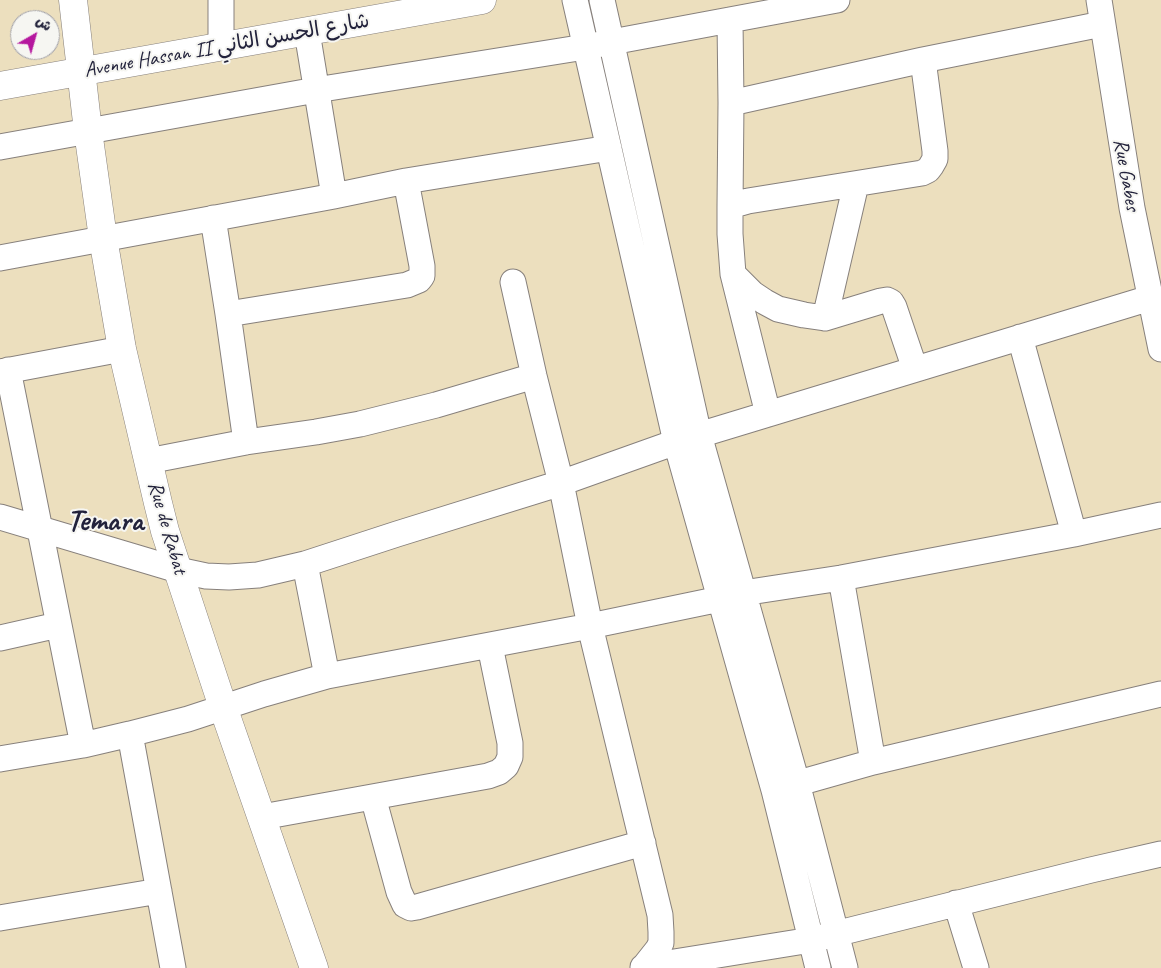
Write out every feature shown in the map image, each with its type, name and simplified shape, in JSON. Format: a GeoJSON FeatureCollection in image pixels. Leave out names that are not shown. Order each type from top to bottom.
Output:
{"type":"FeatureCollection","features":[{"type":"Feature","properties":{"kind":"street","name":"Rue de Rabat"},"geometry":{"type":"LineString","coordinates":[[74,0],[88,131],[103,238],[122,349],[165,531],[223,707],[314,968]]}},
{"type":"Feature","properties":{"kind":"street"},"geometry":{"type":"LineString","coordinates":[[221,0],[221,47]]}},
{"type":"Feature","properties":{"kind":"street","name":"Avenue Hassan II شارع الحسن الثاني"},"geometry":{"type":"LineString","coordinates":[[0,86],[482,0]]}},
{"type":"Feature","properties":{"kind":"street"},"geometry":{"type":"LineString","coordinates":[[575,0],[609,148],[731,596],[786,786],[836,934],[845,968]]}},
{"type":"Feature","properties":{"kind":"street"},"geometry":{"type":"LineString","coordinates":[[602,0],[688,439]]}},
{"type":"Feature","properties":{"kind":"street"},"geometry":{"type":"LineString","coordinates":[[0,147],[316,90],[585,47],[836,0]]}},
{"type":"Feature","properties":{"kind":"street","name":"Rue Gabes"},"geometry":{"type":"LineString","coordinates":[[1099,0],[1130,199],[1161,348]]}},
{"type":"Feature","properties":{"kind":"street"},"geometry":{"type":"LineString","coordinates":[[730,20],[730,234],[733,274],[768,414]]}},
{"type":"Feature","properties":{"kind":"street"},"geometry":{"type":"LineString","coordinates":[[731,103],[923,60],[1102,24]]}},
{"type":"Feature","properties":{"kind":"street"},"geometry":{"type":"LineString","coordinates":[[306,32],[334,196]]}},
{"type":"Feature","properties":{"kind":"street"},"geometry":{"type":"LineString","coordinates":[[730,206],[748,201],[856,184],[928,170],[934,159],[935,151],[923,60]]}},
{"type":"Feature","properties":{"kind":"street"},"geometry":{"type":"LineString","coordinates":[[0,258],[406,181],[609,148]]}},
{"type":"Feature","properties":{"kind":"street"},"geometry":{"type":"LineString","coordinates":[[228,314],[407,285],[419,280],[422,276],[422,266],[406,181]]}},
{"type":"Feature","properties":{"kind":"street"},"geometry":{"type":"LineString","coordinates":[[825,318],[856,184]]}},
{"type":"Feature","properties":{"kind":"street"},"geometry":{"type":"LineString","coordinates":[[213,218],[246,442]]}},
{"type":"Feature","properties":{"kind":"street"},"geometry":{"type":"LineString","coordinates":[[733,274],[753,294],[765,302],[778,309],[792,313],[825,318],[882,301],[887,300],[891,302],[915,369]]}},
{"type":"Feature","properties":{"kind":"street"},"geometry":{"type":"LineString","coordinates":[[513,282],[561,483],[590,626],[660,915],[661,944],[643,968]]}},
{"type":"Feature","properties":{"kind":"street"},"geometry":{"type":"LineString","coordinates":[[0,517],[178,570],[206,576],[258,576],[305,564],[561,483],[688,439],[768,414],[1150,298]]}},
{"type":"Feature","properties":{"kind":"street"},"geometry":{"type":"LineString","coordinates":[[1020,337],[1074,534]]}},
{"type":"Feature","properties":{"kind":"street"},"geometry":{"type":"LineString","coordinates":[[83,745],[4,371],[122,349]]}},
{"type":"Feature","properties":{"kind":"street"},"geometry":{"type":"LineString","coordinates":[[148,461],[246,442],[360,424],[436,405],[534,376]]}},
{"type":"Feature","properties":{"kind":"street"},"geometry":{"type":"LineString","coordinates":[[0,759],[83,745],[130,734],[188,719],[264,694],[328,676],[490,646],[731,596],[841,578],[1161,516]]}},
{"type":"Feature","properties":{"kind":"street"},"geometry":{"type":"LineString","coordinates":[[305,564],[328,676]]}},
{"type":"Feature","properties":{"kind":"street"},"geometry":{"type":"LineString","coordinates":[[841,578],[873,762]]}},
{"type":"Feature","properties":{"kind":"street"},"geometry":{"type":"LineString","coordinates":[[0,638],[58,625]]}},
{"type":"Feature","properties":{"kind":"street"},"geometry":{"type":"LineString","coordinates":[[262,817],[488,776],[499,772],[506,766],[510,757],[510,743],[490,646]]}},
{"type":"Feature","properties":{"kind":"street"},"geometry":{"type":"LineString","coordinates":[[786,786],[873,762],[1161,694]]}},
{"type":"Feature","properties":{"kind":"street"},"geometry":{"type":"LineString","coordinates":[[130,734],[173,968]]}},
{"type":"Feature","properties":{"kind":"street"},"geometry":{"type":"LineString","coordinates":[[786,786],[811,940],[818,968]]}},
{"type":"Feature","properties":{"kind":"street"},"geometry":{"type":"LineString","coordinates":[[373,796],[399,892],[405,905],[411,908],[643,843]]}},
{"type":"Feature","properties":{"kind":"street"},"geometry":{"type":"LineString","coordinates":[[643,968],[811,940],[1161,854]]}},
{"type":"Feature","properties":{"kind":"street"},"geometry":{"type":"LineString","coordinates":[[0,918],[159,891]]}},
{"type":"Feature","properties":{"kind":"street"},"geometry":{"type":"LineString","coordinates":[[956,903],[976,968]]}},
{"type":"Feature","properties":{"kind":"district","name":"Temara"},"geometry":{"type":"Point","coordinates":[105,522]}}]}
